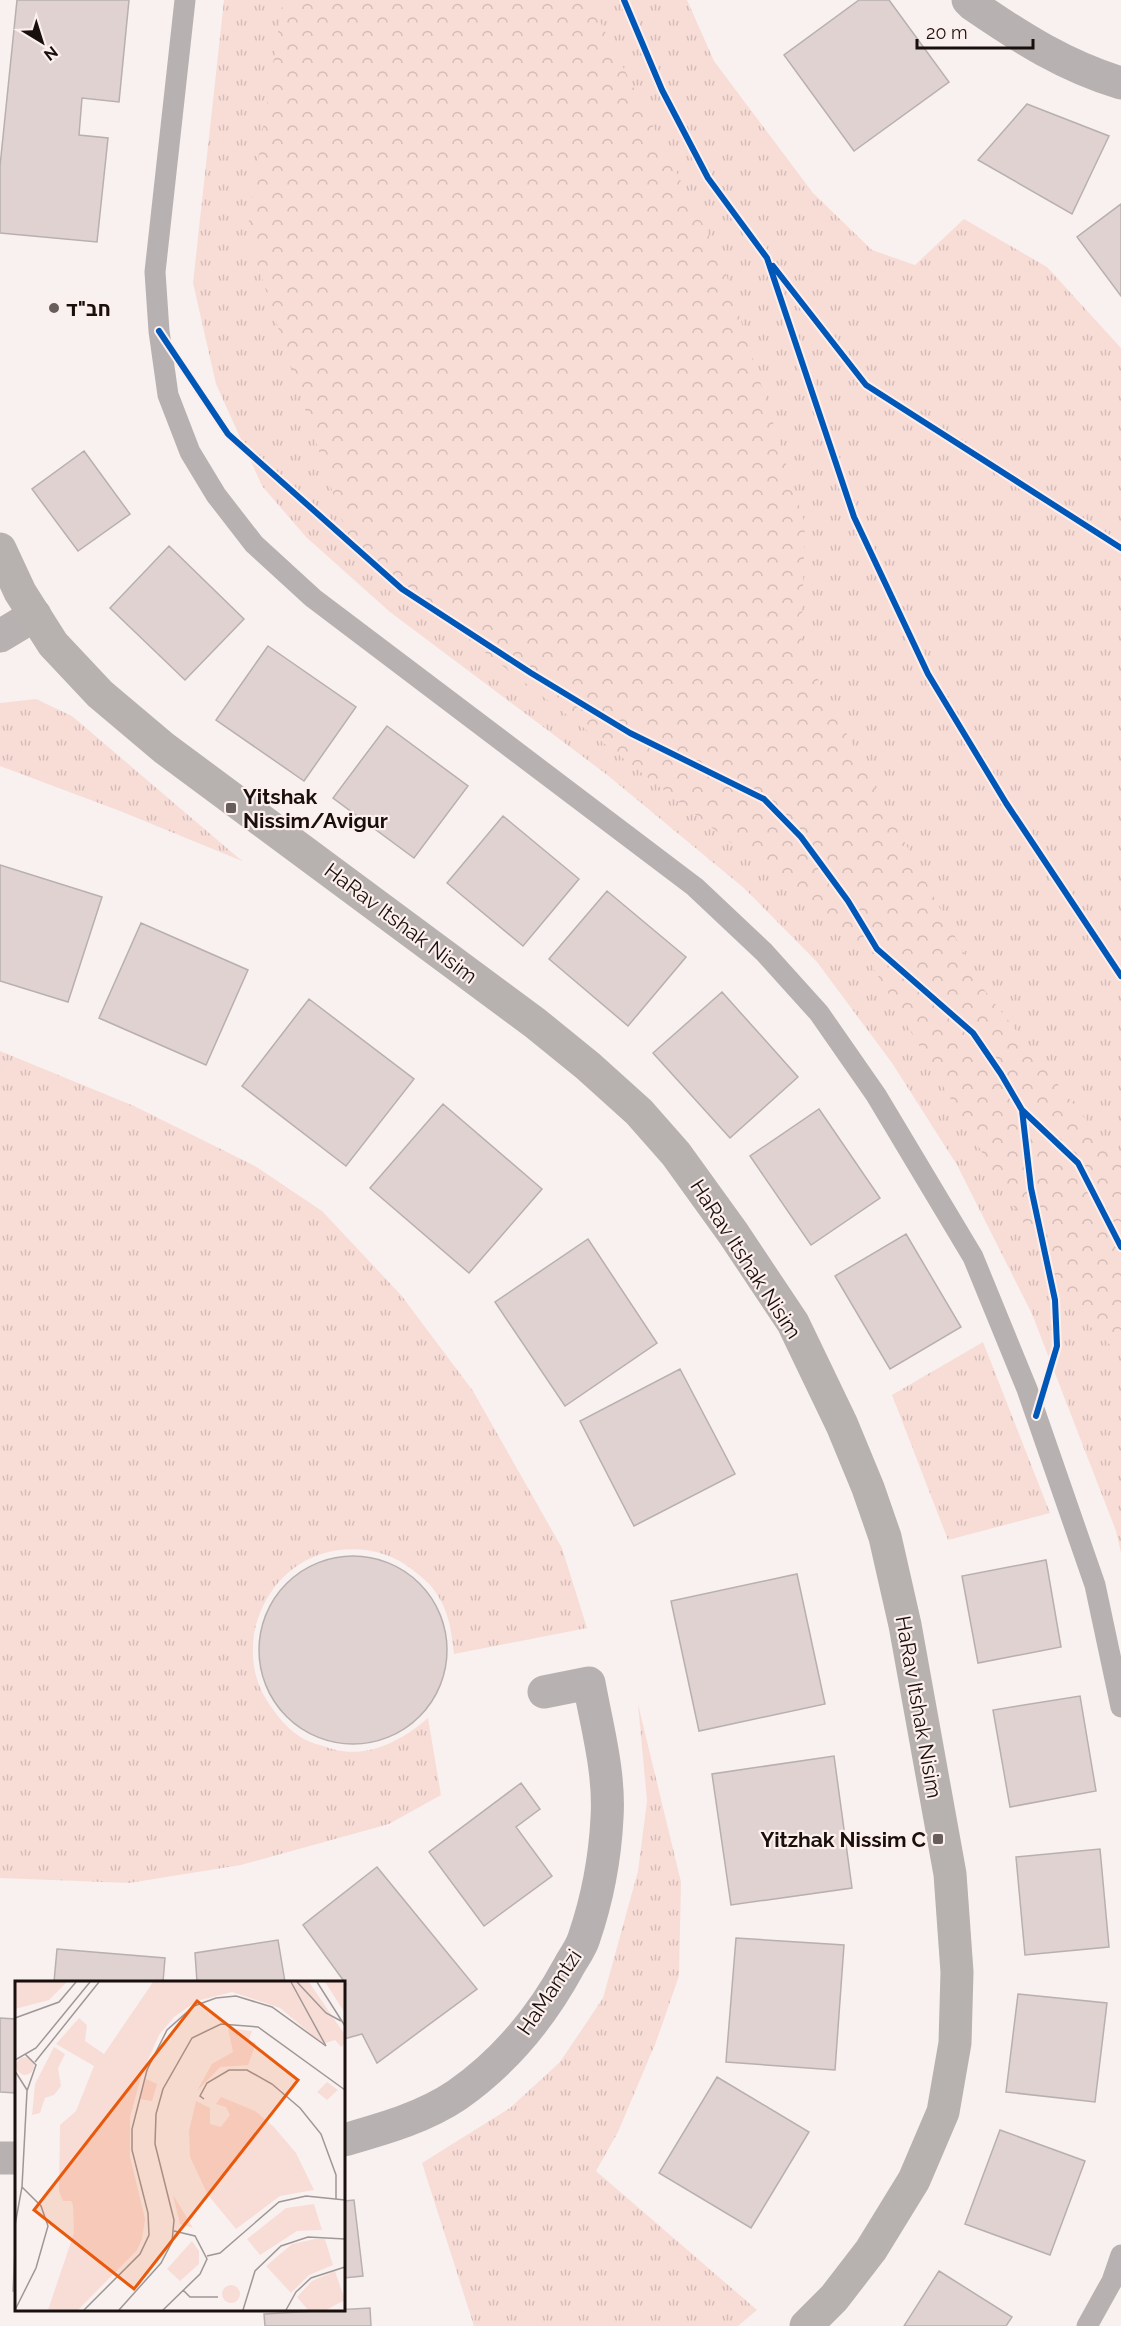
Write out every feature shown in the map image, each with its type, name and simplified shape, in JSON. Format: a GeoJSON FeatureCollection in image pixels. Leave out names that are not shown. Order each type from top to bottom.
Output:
{"type":"FeatureCollection","features":[{"type":"Feature","properties":{"kind":"street"},"geometry":{"type":"LineString","coordinates":[[968,0],[1028,43],[1090,73],[1121,83]]}},
{"type":"Feature","properties":{"kind":"street","name":"HaRav Itshak Nisim"},"geometry":{"type":"LineString","coordinates":[[0,549],[20,592],[53,644],[100,694],[155,740],[536,1023],[639,1112],[676,1154],[695,1180],[793,1323],[842,1425],[885,1537],[905,1625],[950,1874],[957,1972],[956,2043],[943,2112],[914,2180],[871,2250],[834,2298],[806,2326]]}},
{"type":"Feature","properties":{"kind":"street"},"geometry":{"type":"LineString","coordinates":[[0,636],[35,615]]}},
{"type":"Feature","properties":{"kind":"street","name":"HaMamtzi"},"geometry":{"type":"LineString","coordinates":[[345,2140],[402,2122],[455,2096],[497,2063],[527,2029],[559,1985],[584,1940],[599,1883],[606,1828],[605,1766],[589,1683],[544,1692]]}},
{"type":"Feature","properties":{"kind":"lane"},"geometry":{"type":"LineString","coordinates":[[185,0],[154,272],[168,395],[190,452],[216,495],[254,544],[312,598],[695,887],[764,952],[819,1013],[876,1095],[972,1257],[1027,1389],[1095,1585],[1121,1707]]}},
{"type":"Feature","properties":{"kind":"lane"},"geometry":{"type":"LineString","coordinates":[[1087,2326],[1112,2281],[1121,2255]]}},
{"type":"Feature","properties":{"kind":"green space"},"geometry":{"type":"Polygon","coordinates":[[[224,0],[687,0],[714,61],[813,193],[872,250],[915,265],[964,219],[1047,267],[1121,348],[1121,1553],[1116,1531],[1032,1314],[957,1165],[892,1063],[817,962],[745,889],[606,774],[390,612],[306,537],[262,486],[216,384],[193,283],[224,0]]]}},
{"type":"Feature","properties":{"kind":"green space"},"geometry":{"type":"Polygon","coordinates":[[[283,0],[589,0],[723,264],[805,524],[801,648],[982,987],[1121,1165],[1121,1355],[1078,1315],[858,942],[596,737],[352,551],[247,233],[283,0]]]}},
{"type":"Feature","properties":{"kind":"green space"},"geometry":{"type":"Polygon","coordinates":[[[36,699],[72,716],[242,861],[120,811],[0,766],[0,703],[36,699]]]}},
{"type":"Feature","properties":{"kind":"green space"},"geometry":{"type":"Polygon","coordinates":[[[0,1051],[134,1106],[255,1166],[322,1211],[401,1295],[473,1391],[562,1548],[587,1628],[454,1654],[446,1613],[432,1587],[402,1562],[388,1556],[358,1550],[328,1552],[313,1557],[291,1570],[270,1594],[256,1624],[254,1668],[266,1699],[293,1732],[308,1741],[335,1750],[366,1751],[399,1739],[428,1718],[441,1795],[389,1824],[241,1865],[129,1883],[0,1878],[0,1051]]]}},
{"type":"Feature","properties":{"kind":"green space"},"geometry":{"type":"Polygon","coordinates":[[[983,1342],[1050,1513],[948,1540],[892,1395],[983,1342]]]}},
{"type":"Feature","properties":{"kind":"green space"},"geometry":{"type":"Polygon","coordinates":[[[638,1704],[681,1882],[679,1976],[656,2042],[618,2132],[596,2171],[757,2310],[738,2326],[474,2326],[422,2163],[510,2108],[560,2062],[603,1998],[638,1871],[647,1801],[638,1704]]]}},
{"type":"Feature","properties":{"kind":"building"},"geometry":{"type":"Polygon","coordinates":[[[17,0],[129,0],[119,102],[82,98],[79,135],[108,138],[97,242],[0,233],[0,166],[17,0]]]}},
{"type":"Feature","properties":{"kind":"building"},"geometry":{"type":"Polygon","coordinates":[[[859,0],[889,0],[949,82],[854,151],[784,55],[859,0]]]}},
{"type":"Feature","properties":{"kind":"building"},"geometry":{"type":"Polygon","coordinates":[[[1027,104],[1109,136],[1072,214],[978,160],[1027,104]]]}},
{"type":"Feature","properties":{"kind":"building"},"geometry":{"type":"Polygon","coordinates":[[[1121,204],[1121,296],[1077,237],[1121,204]]]}},
{"type":"Feature","properties":{"kind":"building"},"geometry":{"type":"Polygon","coordinates":[[[84,451],[130,514],[78,551],[32,489],[84,451]]]}},
{"type":"Feature","properties":{"kind":"building"},"geometry":{"type":"Polygon","coordinates":[[[169,546],[244,619],[185,680],[110,608],[169,546]]]}},
{"type":"Feature","properties":{"kind":"building"},"geometry":{"type":"Polygon","coordinates":[[[268,646],[356,707],[304,781],[216,720],[268,646]]]}},
{"type":"Feature","properties":{"kind":"building"},"geometry":{"type":"Polygon","coordinates":[[[387,726],[468,786],[414,858],[333,798],[387,726]]]}},
{"type":"Feature","properties":{"kind":"building"},"geometry":{"type":"Polygon","coordinates":[[[503,816],[579,879],[523,946],[447,883],[503,816]]]}},
{"type":"Feature","properties":{"kind":"building"},"geometry":{"type":"Polygon","coordinates":[[[0,865],[102,897],[68,1002],[0,981],[0,865]]]}},
{"type":"Feature","properties":{"kind":"building"},"geometry":{"type":"Polygon","coordinates":[[[607,891],[686,957],[628,1026],[549,959],[607,891]]]}},
{"type":"Feature","properties":{"kind":"building"},"geometry":{"type":"Polygon","coordinates":[[[141,923],[248,970],[206,1065],[99,1018],[141,923]]]}},
{"type":"Feature","properties":{"kind":"building"},"geometry":{"type":"Polygon","coordinates":[[[722,992],[798,1077],[730,1138],[653,1053],[722,992]]]}},
{"type":"Feature","properties":{"kind":"building"},"geometry":{"type":"Polygon","coordinates":[[[309,999],[414,1079],[346,1166],[242,1086],[309,999]]]}},
{"type":"Feature","properties":{"kind":"building"},"geometry":{"type":"Polygon","coordinates":[[[443,1104],[542,1189],[469,1273],[370,1188],[443,1104]]]}},
{"type":"Feature","properties":{"kind":"building"},"geometry":{"type":"Polygon","coordinates":[[[819,1109],[880,1198],[811,1245],[750,1156],[819,1109]]]}},
{"type":"Feature","properties":{"kind":"building"},"geometry":{"type":"Polygon","coordinates":[[[906,1234],[961,1327],[890,1369],[835,1276],[906,1234]]]}},
{"type":"Feature","properties":{"kind":"building"},"geometry":{"type":"Polygon","coordinates":[[[588,1239],[657,1343],[565,1406],[495,1302],[588,1239]]]}},
{"type":"Feature","properties":{"kind":"building"},"geometry":{"type":"Polygon","coordinates":[[[680,1369],[735,1474],[634,1526],[580,1421],[680,1369]]]}},
{"type":"Feature","properties":{"kind":"building"},"geometry":{"type":"Polygon","coordinates":[[[344,1556],[362,1556],[397,1567],[413,1577],[426,1590],[440,1614],[447,1650],[440,1686],[426,1710],[413,1723],[380,1740],[362,1744],[344,1744],[309,1733],[293,1723],[280,1710],[263,1677],[259,1659],[259,1641],[270,1606],[280,1590],[293,1577],[326,1560],[344,1556]]]}},
{"type":"Feature","properties":{"kind":"building"},"geometry":{"type":"Polygon","coordinates":[[[1046,1560],[1061,1647],[978,1663],[962,1576],[1046,1560]]]}},
{"type":"Feature","properties":{"kind":"building"},"geometry":{"type":"Polygon","coordinates":[[[797,1574],[825,1704],[699,1731],[671,1601],[797,1574]]]}},
{"type":"Feature","properties":{"kind":"building"},"geometry":{"type":"Polygon","coordinates":[[[1080,1696],[1096,1791],[1010,1807],[993,1710],[1080,1696]]]}},
{"type":"Feature","properties":{"kind":"building"},"geometry":{"type":"Polygon","coordinates":[[[834,1756],[852,1888],[731,1905],[712,1774],[834,1756]]]}},
{"type":"Feature","properties":{"kind":"building"},"geometry":{"type":"Polygon","coordinates":[[[521,1783],[540,1809],[516,1827],[552,1876],[484,1926],[429,1852],[521,1783]]]}},
{"type":"Feature","properties":{"kind":"building"},"geometry":{"type":"Polygon","coordinates":[[[1100,1849],[1109,1947],[1025,1955],[1016,1857],[1100,1849]]]}},
{"type":"Feature","properties":{"kind":"building"},"geometry":{"type":"Polygon","coordinates":[[[377,1867],[477,1989],[377,2063],[362,2034],[345,2039],[345,1981],[303,1925],[377,1867]]]}},
{"type":"Feature","properties":{"kind":"building"},"geometry":{"type":"Polygon","coordinates":[[[736,1938],[844,1945],[835,2070],[726,2062],[736,1938]]]}},
{"type":"Feature","properties":{"kind":"building"},"geometry":{"type":"Polygon","coordinates":[[[278,1940],[285,1981],[197,1981],[195,1953],[278,1940]]]}},
{"type":"Feature","properties":{"kind":"building"},"geometry":{"type":"Polygon","coordinates":[[[57,1949],[165,1958],[163,1981],[54,1981],[57,1949]]]}},
{"type":"Feature","properties":{"kind":"building"},"geometry":{"type":"Polygon","coordinates":[[[1018,1994],[1107,2003],[1095,2102],[1006,2092],[1018,1994]]]}},
{"type":"Feature","properties":{"kind":"building"},"geometry":{"type":"Polygon","coordinates":[[[0,2018],[15,2019],[15,2093],[0,2092],[0,2018]]]}},
{"type":"Feature","properties":{"kind":"building"},"geometry":{"type":"Polygon","coordinates":[[[717,2077],[809,2132],[751,2228],[659,2173],[717,2077]]]}},
{"type":"Feature","properties":{"kind":"building"},"geometry":{"type":"Polygon","coordinates":[[[1000,2130],[1085,2161],[1050,2255],[965,2224],[1000,2130]]]}},
{"type":"Feature","properties":{"kind":"building"},"geometry":{"type":"Polygon","coordinates":[[[354,2200],[363,2276],[345,2278],[345,2201],[354,2200]]]}},
{"type":"Feature","properties":{"kind":"building"},"geometry":{"type":"Polygon","coordinates":[[[15,2250],[15,2291],[13,2291],[15,2250]]]}},
{"type":"Feature","properties":{"kind":"building"},"geometry":{"type":"Polygon","coordinates":[[[939,2271],[1012,2317],[1006,2326],[904,2326],[939,2271]]]}},
{"type":"Feature","properties":{"kind":"building"},"geometry":{"type":"Polygon","coordinates":[[[370,2308],[371,2326],[265,2326],[264,2314],[370,2308]]]}},
{"type":"Feature","properties":{"kind":"cycle path"},"geometry":{"type":"LineString","coordinates":[[624,0],[662,90],[708,178],[767,258],[854,517],[928,674],[1006,803],[1121,976]]}},
{"type":"Feature","properties":{"kind":"cycle path"},"geometry":{"type":"LineString","coordinates":[[773,266],[866,385],[1121,548]]}},
{"type":"Feature","properties":{"kind":"cycle path"},"geometry":{"type":"LineString","coordinates":[[159,331],[228,434],[402,589],[531,673],[630,733],[764,799],[801,837],[848,901],[877,949],[973,1033],[1022,1110],[1031,1188],[1055,1300],[1057,1346],[1036,1416]]}},
{"type":"Feature","properties":{"kind":"cycle path"},"geometry":{"type":"LineString","coordinates":[[1022,1110],[1078,1163],[1121,1247]]}},
{"type":"Feature","properties":{"kind":"place","name":"חב\"ד"},"geometry":{"type":"Point","coordinates":[54,308]}},
{"type":"Feature","properties":{"kind":"place","name":"Yitshak Nissim/Avigur"},"geometry":{"type":"Point","coordinates":[231,808]}},
{"type":"Feature","properties":{"kind":"place","name":"Yitzhak Nissim C"},"geometry":{"type":"Point","coordinates":[938,1839]}}]}
